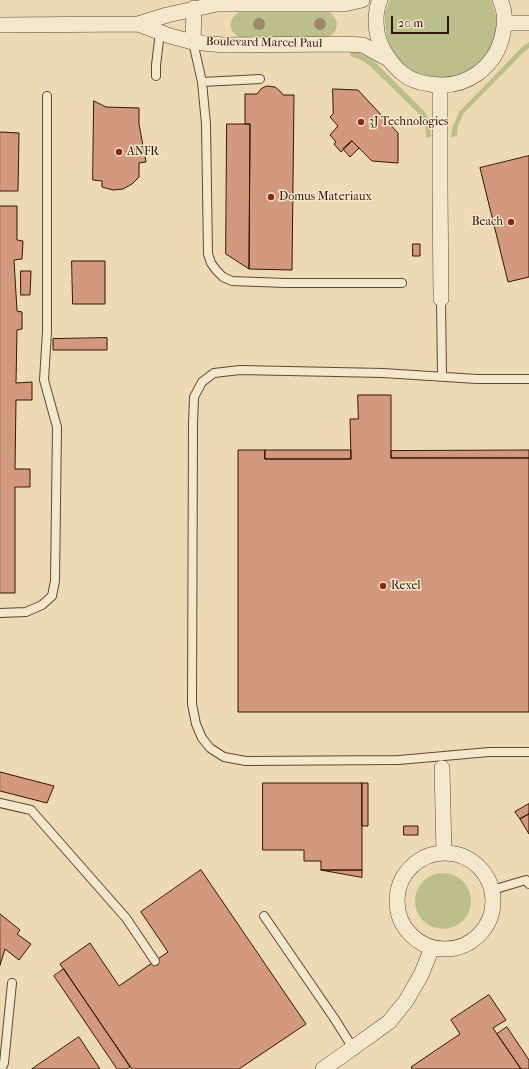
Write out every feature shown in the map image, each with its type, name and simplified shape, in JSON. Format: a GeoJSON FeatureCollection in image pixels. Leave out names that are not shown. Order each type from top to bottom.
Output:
{"type":"FeatureCollection","features":[{"type":"Feature","properties":{"kind":"street","name":"Boulevard Marcel Paul"},"geometry":{"type":"LineString","coordinates":[[0,25],[138,24],[167,15],[194,4],[344,4],[362,0]]}},
{"type":"Feature","properties":{"kind":"street"},"geometry":{"type":"LineString","coordinates":[[380,0],[376,22],[379,42],[388,60],[402,74],[420,83],[440,86],[460,83],[478,74],[492,60],[501,43],[504,23],[502,2],[500,0]]}},
{"type":"Feature","properties":{"kind":"street"},"geometry":{"type":"LineString","coordinates":[[193,42],[194,4]]}},
{"type":"Feature","properties":{"kind":"street"},"geometry":{"type":"LineString","coordinates":[[504,23],[529,23]]}},
{"type":"Feature","properties":{"kind":"street","name":"Boulevard Marcel Paul"},"geometry":{"type":"LineString","coordinates":[[138,24],[193,42],[224,44],[363,45],[388,60]]}},
{"type":"Feature","properties":{"kind":"street"},"geometry":{"type":"LineString","coordinates":[[440,86],[441,299]]}},
{"type":"Feature","properties":{"kind":"street"},"geometry":{"type":"LineString","coordinates":[[443,762],[444,853]]}},
{"type":"Feature","properties":{"kind":"street"},"geometry":{"type":"LineString","coordinates":[[444,853],[459,856],[474,863],[485,875],[492,890],[493,907],[488,923],[478,936],[465,945],[449,949],[432,948],[418,942],[407,931],[400,918],[397,903],[399,888],[405,874],[416,863],[429,856],[444,853]]}},
{"type":"Feature","properties":{"kind":"street"},"geometry":{"type":"LineString","coordinates":[[323,1069],[389,1022],[406,1001],[421,975],[432,948]]}},
{"type":"Feature","properties":{"kind":"lane"},"geometry":{"type":"LineString","coordinates":[[156,76],[160,32]]}},
{"type":"Feature","properties":{"kind":"lane"},"geometry":{"type":"LineString","coordinates":[[193,42],[202,82],[206,124],[208,254],[211,263],[216,270],[223,277],[232,281],[285,283],[402,283]]}},
{"type":"Feature","properties":{"kind":"lane"},"geometry":{"type":"LineString","coordinates":[[202,82],[260,79]]}},
{"type":"Feature","properties":{"kind":"lane"},"geometry":{"type":"LineString","coordinates":[[0,613],[26,612],[42,605],[52,596],[55,581],[57,427],[44,380],[47,332],[46,96]]}},
{"type":"Feature","properties":{"kind":"lane"},"geometry":{"type":"LineString","coordinates":[[441,299],[442,376]]}},
{"type":"Feature","properties":{"kind":"lane"},"geometry":{"type":"LineString","coordinates":[[529,378],[477,379],[382,373],[240,370],[214,373],[202,382],[194,397],[193,424],[192,704],[196,724],[202,738],[210,748],[224,757],[246,762],[399,760],[443,762],[489,752],[529,752]]}},
{"type":"Feature","properties":{"kind":"lane"},"geometry":{"type":"LineString","coordinates":[[0,803],[31,810],[126,918],[155,961]]}},
{"type":"Feature","properties":{"kind":"lane"},"geometry":{"type":"LineString","coordinates":[[492,890],[526,880],[529,884]]}},
{"type":"Feature","properties":{"kind":"lane"},"geometry":{"type":"LineString","coordinates":[[264,916],[353,1048]]}},
{"type":"Feature","properties":{"kind":"lane"},"geometry":{"type":"LineString","coordinates":[[1,1069],[4,1063],[12,983]]}},
{"type":"Feature","properties":{"kind":"green space"},"geometry":{"type":"Polygon","coordinates":[[[390,0],[491,0],[496,17],[496,34],[489,53],[480,65],[451,80],[423,77],[399,62],[391,50],[385,23],[385,12],[390,0]]]}},
{"type":"Feature","properties":{"kind":"green space"},"geometry":{"type":"Polygon","coordinates":[[[243,10],[326,11],[334,16],[337,25],[335,31],[327,38],[241,39],[233,32],[231,22],[234,16],[243,10]]]}},
{"type":"Feature","properties":{"kind":"green space"},"geometry":{"type":"Polygon","coordinates":[[[529,42],[529,48],[463,114],[458,126],[457,136],[451,137],[452,129],[459,112],[524,45],[529,42]]]}},
{"type":"Feature","properties":{"kind":"green space"},"geometry":{"type":"Polygon","coordinates":[[[350,51],[357,52],[375,62],[424,111],[430,124],[431,137],[426,138],[424,124],[417,112],[369,65],[350,56],[350,51]]]}},
{"type":"Feature","properties":{"kind":"green space"},"geometry":{"type":"Polygon","coordinates":[[[437,873],[449,873],[459,877],[467,885],[471,895],[471,907],[467,917],[459,925],[449,929],[437,929],[427,925],[419,917],[415,907],[415,895],[419,885],[427,877],[437,873]]]}},
{"type":"Feature","properties":{"kind":"building","name":"Domus Materiaux"},"geometry":{"type":"Polygon","coordinates":[[[267,86],[275,87],[283,95],[294,95],[292,270],[249,269],[250,124],[245,124],[245,94],[257,94],[261,89],[267,86]]]}},
{"type":"Feature","properties":{"kind":"building","name":"3J Technologies"},"geometry":{"type":"Polygon","coordinates":[[[333,89],[358,90],[398,133],[398,163],[372,161],[352,141],[341,152],[334,144],[336,142],[330,135],[338,126],[330,117],[333,114],[333,89]]]}},
{"type":"Feature","properties":{"kind":"building"},"geometry":{"type":"Polygon","coordinates":[[[94,101],[106,107],[139,108],[139,124],[146,162],[139,163],[139,177],[132,184],[123,189],[113,190],[102,187],[102,181],[93,180],[94,101]]]}},
{"type":"Feature","properties":{"kind":"building"},"geometry":{"type":"Polygon","coordinates":[[[227,124],[250,124],[249,269],[226,254],[227,124]]]}},
{"type":"Feature","properties":{"kind":"building"},"geometry":{"type":"Polygon","coordinates":[[[0,132],[19,133],[18,191],[0,191],[0,132]]]}},
{"type":"Feature","properties":{"kind":"building"},"geometry":{"type":"Polygon","coordinates":[[[352,141],[359,148],[350,157],[343,149],[352,141]]]}},
{"type":"Feature","properties":{"kind":"building","name":"Beach"},"geometry":{"type":"Polygon","coordinates":[[[529,156],[529,277],[508,282],[480,168],[529,156]]]}},
{"type":"Feature","properties":{"kind":"building"},"geometry":{"type":"Polygon","coordinates":[[[0,206],[17,206],[17,240],[23,241],[22,259],[14,260],[17,311],[22,312],[22,329],[17,330],[16,383],[32,382],[32,400],[16,400],[15,469],[30,469],[30,487],[15,487],[15,593],[0,593],[0,206]]]}},
{"type":"Feature","properties":{"kind":"building"},"geometry":{"type":"Polygon","coordinates":[[[413,244],[420,244],[420,256],[413,256],[413,244]]]}},
{"type":"Feature","properties":{"kind":"building"},"geometry":{"type":"Polygon","coordinates":[[[72,261],[105,261],[105,304],[73,304],[72,261]]]}},
{"type":"Feature","properties":{"kind":"building"},"geometry":{"type":"Polygon","coordinates":[[[21,271],[31,271],[30,295],[21,295],[21,271]]]}},
{"type":"Feature","properties":{"kind":"building"},"geometry":{"type":"Polygon","coordinates":[[[107,338],[107,350],[53,350],[53,339],[107,338]]]}},
{"type":"Feature","properties":{"kind":"building","name":"Rexel"},"geometry":{"type":"Polygon","coordinates":[[[358,395],[391,395],[391,458],[529,458],[529,712],[238,712],[238,450],[265,450],[265,459],[351,459],[350,419],[358,419],[358,395]]]}},
{"type":"Feature","properties":{"kind":"building"},"geometry":{"type":"Polygon","coordinates":[[[265,450],[351,450],[351,459],[265,459],[265,450]]]}},
{"type":"Feature","properties":{"kind":"building"},"geometry":{"type":"Polygon","coordinates":[[[529,450],[529,458],[391,458],[391,451],[529,450]]]}},
{"type":"Feature","properties":{"kind":"building"},"geometry":{"type":"Polygon","coordinates":[[[0,772],[54,786],[47,803],[0,791],[0,772]]]}},
{"type":"Feature","properties":{"kind":"building"},"geometry":{"type":"Polygon","coordinates":[[[263,783],[362,783],[362,870],[321,870],[321,861],[304,861],[304,850],[263,850],[263,783]]]}},
{"type":"Feature","properties":{"kind":"building"},"geometry":{"type":"Polygon","coordinates":[[[362,783],[368,783],[368,826],[362,826],[362,783]]]}},
{"type":"Feature","properties":{"kind":"building"},"geometry":{"type":"Polygon","coordinates":[[[529,804],[529,814],[520,819],[515,812],[529,804]]]}},
{"type":"Feature","properties":{"kind":"building"},"geometry":{"type":"Polygon","coordinates":[[[529,814],[529,834],[520,819],[529,814]]]}},
{"type":"Feature","properties":{"kind":"building"},"geometry":{"type":"Polygon","coordinates":[[[404,826],[418,826],[418,835],[404,835],[404,826]]]}},
{"type":"Feature","properties":{"kind":"building"},"geometry":{"type":"Polygon","coordinates":[[[201,870],[306,1024],[239,1069],[132,1069],[60,964],[90,943],[119,986],[168,952],[141,912],[201,870]]]}},
{"type":"Feature","properties":{"kind":"building"},"geometry":{"type":"Polygon","coordinates":[[[321,870],[362,870],[362,877],[321,870]]]}},
{"type":"Feature","properties":{"kind":"building"},"geometry":{"type":"Polygon","coordinates":[[[0,914],[20,930],[17,934],[31,944],[19,960],[5,949],[0,965],[0,914]]]}},
{"type":"Feature","properties":{"kind":"building"},"geometry":{"type":"Polygon","coordinates":[[[64,969],[130,1067],[127,1069],[117,1069],[54,976],[64,969]]]}},
{"type":"Feature","properties":{"kind":"building"},"geometry":{"type":"Polygon","coordinates":[[[489,995],[506,1020],[493,1028],[521,1069],[412,1069],[411,1067],[460,1034],[451,1020],[489,995]]]}},
{"type":"Feature","properties":{"kind":"building"},"geometry":{"type":"Polygon","coordinates":[[[507,1027],[529,1060],[529,1069],[521,1069],[497,1034],[507,1027]]]}},
{"type":"Feature","properties":{"kind":"building"},"geometry":{"type":"Polygon","coordinates":[[[79,1037],[100,1069],[32,1069],[79,1037]]]}},
{"type":"Feature","properties":{"kind":"place","name":"3J Technologies"},"geometry":{"type":"Point","coordinates":[361,122]}},
{"type":"Feature","properties":{"kind":"place","name":"ANFR"},"geometry":{"type":"Point","coordinates":[119,152]}},
{"type":"Feature","properties":{"kind":"place","name":"Domus Materiaux"},"geometry":{"type":"Point","coordinates":[271,197]}},
{"type":"Feature","properties":{"kind":"place","name":"Beach"},"geometry":{"type":"Point","coordinates":[511,222]}},
{"type":"Feature","properties":{"kind":"place","name":"Rexel"},"geometry":{"type":"Point","coordinates":[383,586]}}]}
